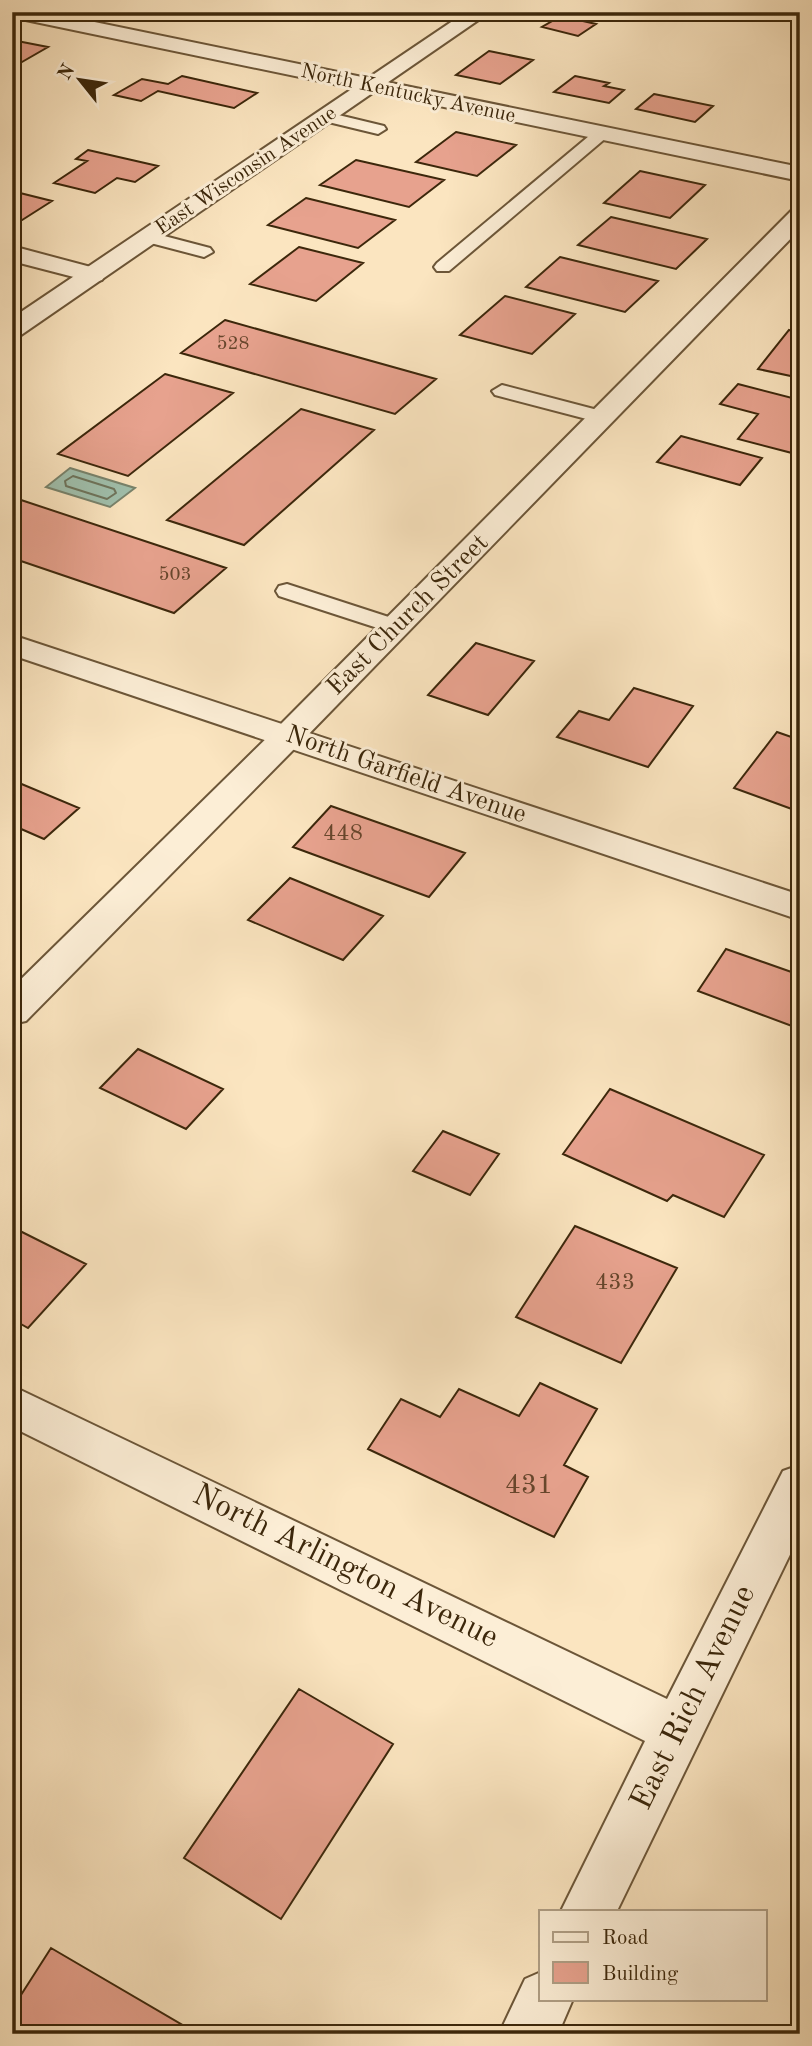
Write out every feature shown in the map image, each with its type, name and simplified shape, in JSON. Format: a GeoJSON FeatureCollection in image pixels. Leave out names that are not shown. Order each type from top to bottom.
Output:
{"type":"FeatureCollection","features":[{"type":"Feature","properties":{"kind":"street","name":"North Kentucky Avenue"},"geometry":{"type":"LineString","coordinates":[[16,12],[800,174]]}},
{"type":"Feature","properties":{"kind":"street","name":"East Wisconsin Avenue"},"geometry":{"type":"LineString","coordinates":[[12,330],[480,12]]}},
{"type":"Feature","properties":{"kind":"street","name":"East Church Street"},"geometry":{"type":"LineString","coordinates":[[12,1011],[396,627],[800,215]]}},
{"type":"Feature","properties":{"kind":"street"},"geometry":{"type":"LineString","coordinates":[[12,253],[93,275]]}},
{"type":"Feature","properties":{"kind":"street","name":"North Garfield Avenue"},"geometry":{"type":"LineString","coordinates":[[12,644],[800,908]]}},
{"type":"Feature","properties":{"kind":"street","name":"North Arlington Avenue"},"geometry":{"type":"LineString","coordinates":[[12,1405],[677,1730]]}},
{"type":"Feature","properties":{"kind":"street","name":"East Rich Avenue"},"geometry":{"type":"LineString","coordinates":[[588,1910],[800,1485]]}},
{"type":"Feature","properties":{"kind":"street"},"geometry":{"type":"LineString","coordinates":[[528,2034],[545,2000]]}},
{"type":"Feature","properties":{"kind":"lane"},"geometry":{"type":"LineString","coordinates":[[326,117],[378,129]]}},
{"type":"Feature","properties":{"kind":"lane"},"geometry":{"type":"LineString","coordinates":[[443,267],[601,134]]}},
{"type":"Feature","properties":{"kind":"lane"},"geometry":{"type":"LineString","coordinates":[[149,237],[204,252]]}},
{"type":"Feature","properties":{"kind":"lane"},"geometry":{"type":"LineString","coordinates":[[502,391],[602,417]]}},
{"type":"Feature","properties":{"kind":"lane"},"geometry":{"type":"LineString","coordinates":[[287,591],[396,627]]}},
{"type":"Feature","properties":{"kind":"water"},"geometry":{"type":"Polygon","coordinates":[[[70,468],[135,488],[110,507],[46,487],[70,468]]]}},
{"type":"Feature","properties":{"kind":"building"},"geometry":{"type":"Polygon","coordinates":[[[561,16],[596,24],[578,36],[542,27],[561,16]]]}},
{"type":"Feature","properties":{"kind":"building"},"geometry":{"type":"Polygon","coordinates":[[[12,40],[48,47],[15,66],[12,65],[12,40]]]}},
{"type":"Feature","properties":{"kind":"building"},"geometry":{"type":"Polygon","coordinates":[[[489,51],[533,60],[500,84],[456,75],[489,51]]]}},
{"type":"Feature","properties":{"kind":"building"},"geometry":{"type":"Polygon","coordinates":[[[182,76],[257,93],[234,108],[158,91],[141,101],[114,95],[142,79],[168,84],[182,76]]]}},
{"type":"Feature","properties":{"kind":"building"},"geometry":{"type":"Polygon","coordinates":[[[575,76],[609,83],[604,86],[624,90],[609,103],[554,92],[575,76]]]}},
{"type":"Feature","properties":{"kind":"building"},"geometry":{"type":"Polygon","coordinates":[[[654,94],[713,106],[695,122],[636,109],[654,94]]]}},
{"type":"Feature","properties":{"kind":"building"},"geometry":{"type":"Polygon","coordinates":[[[456,132],[516,145],[477,176],[416,162],[456,132]]]}},
{"type":"Feature","properties":{"kind":"building"},"geometry":{"type":"Polygon","coordinates":[[[88,150],[158,166],[135,182],[117,178],[95,193],[54,183],[87,161],[76,159],[88,150]]]}},
{"type":"Feature","properties":{"kind":"building"},"geometry":{"type":"Polygon","coordinates":[[[356,160],[444,180],[409,207],[320,185],[356,160]]]}},
{"type":"Feature","properties":{"kind":"building"},"geometry":{"type":"Polygon","coordinates":[[[640,171],[705,185],[670,218],[604,203],[640,171]]]}},
{"type":"Feature","properties":{"kind":"building"},"geometry":{"type":"Polygon","coordinates":[[[12,191],[52,201],[19,222],[12,220],[12,191]]]}},
{"type":"Feature","properties":{"kind":"building"},"geometry":{"type":"Polygon","coordinates":[[[306,198],[395,220],[358,248],[268,225],[306,198]]]}},
{"type":"Feature","properties":{"kind":"building"},"geometry":{"type":"Polygon","coordinates":[[[611,217],[707,239],[676,269],[578,245],[611,217]]]}},
{"type":"Feature","properties":{"kind":"building"},"geometry":{"type":"Polygon","coordinates":[[[299,247],[363,263],[316,301],[250,284],[299,247]]]}},
{"type":"Feature","properties":{"kind":"building"},"geometry":{"type":"Polygon","coordinates":[[[560,257],[658,281],[625,312],[526,287],[560,257]]]}},
{"type":"Feature","properties":{"kind":"building"},"geometry":{"type":"Polygon","coordinates":[[[505,296],[575,314],[532,354],[460,335],[505,296]]]}},
{"type":"Feature","properties":{"kind":"building"},"geometry":{"type":"Polygon","coordinates":[[[225,320],[436,379],[395,414],[181,353],[225,320]]]}},
{"type":"Feature","properties":{"kind":"building"},"geometry":{"type":"Polygon","coordinates":[[[789,330],[800,333],[800,378],[758,369],[789,330]]]}},
{"type":"Feature","properties":{"kind":"building"},"geometry":{"type":"Polygon","coordinates":[[[165,374],[233,393],[128,476],[58,454],[165,374]]]}},
{"type":"Feature","properties":{"kind":"building"},"geometry":{"type":"Polygon","coordinates":[[[738,384],[800,400],[800,442],[792,453],[738,439],[758,414],[720,404],[738,384]]]}},
{"type":"Feature","properties":{"kind":"building"},"geometry":{"type":"Polygon","coordinates":[[[301,409],[374,430],[244,545],[167,520],[301,409]]]}},
{"type":"Feature","properties":{"kind":"building"},"geometry":{"type":"Polygon","coordinates":[[[681,436],[762,458],[740,485],[657,462],[681,436]]]}},
{"type":"Feature","properties":{"kind":"building"},"geometry":{"type":"Polygon","coordinates":[[[12,497],[226,568],[174,613],[12,558],[12,497]]]}},
{"type":"Feature","properties":{"kind":"building"},"geometry":{"type":"Polygon","coordinates":[[[476,643],[534,661],[488,715],[428,695],[476,643]]]}},
{"type":"Feature","properties":{"kind":"building"},"geometry":{"type":"Polygon","coordinates":[[[634,688],[693,706],[648,767],[557,737],[579,711],[609,720],[634,688]]]}},
{"type":"Feature","properties":{"kind":"building"},"geometry":{"type":"Polygon","coordinates":[[[777,732],[800,740],[800,812],[734,788],[777,732]]]}},
{"type":"Feature","properties":{"kind":"building"},"geometry":{"type":"Polygon","coordinates":[[[12,780],[79,808],[44,839],[12,825],[12,780]]]}},
{"type":"Feature","properties":{"kind":"building"},"geometry":{"type":"Polygon","coordinates":[[[331,806],[465,853],[429,897],[293,847],[331,806]]]}},
{"type":"Feature","properties":{"kind":"building"},"geometry":{"type":"Polygon","coordinates":[[[290,878],[383,916],[343,960],[248,920],[290,878]]]}},
{"type":"Feature","properties":{"kind":"building"},"geometry":{"type":"Polygon","coordinates":[[[726,949],[800,975],[800,1029],[698,991],[726,949]]]}},
{"type":"Feature","properties":{"kind":"building"},"geometry":{"type":"Polygon","coordinates":[[[138,1049],[223,1089],[186,1129],[100,1088],[138,1049]]]}},
{"type":"Feature","properties":{"kind":"building"},"geometry":{"type":"Polygon","coordinates":[[[610,1089],[764,1155],[724,1217],[673,1195],[667,1201],[563,1154],[610,1089]]]}},
{"type":"Feature","properties":{"kind":"building"},"geometry":{"type":"Polygon","coordinates":[[[443,1131],[499,1154],[470,1195],[413,1171],[443,1131]]]}},
{"type":"Feature","properties":{"kind":"building"},"geometry":{"type":"Polygon","coordinates":[[[575,1226],[677,1268],[621,1363],[516,1317],[575,1226]]]}},
{"type":"Feature","properties":{"kind":"building"},"geometry":{"type":"Polygon","coordinates":[[[12,1227],[86,1264],[28,1328],[12,1319],[12,1227]]]}},
{"type":"Feature","properties":{"kind":"building"},"geometry":{"type":"Polygon","coordinates":[[[540,1383],[597,1409],[564,1465],[588,1477],[554,1537],[368,1449],[401,1399],[440,1417],[459,1389],[519,1416],[540,1383]]]}},
{"type":"Feature","properties":{"kind":"building"},"geometry":{"type":"Polygon","coordinates":[[[299,1689],[393,1744],[281,1919],[184,1858],[299,1689]]]}},
{"type":"Feature","properties":{"kind":"building"},"geometry":{"type":"Polygon","coordinates":[[[51,1948],[198,2034],[12,2034],[12,2009],[51,1948]]]}}]}
